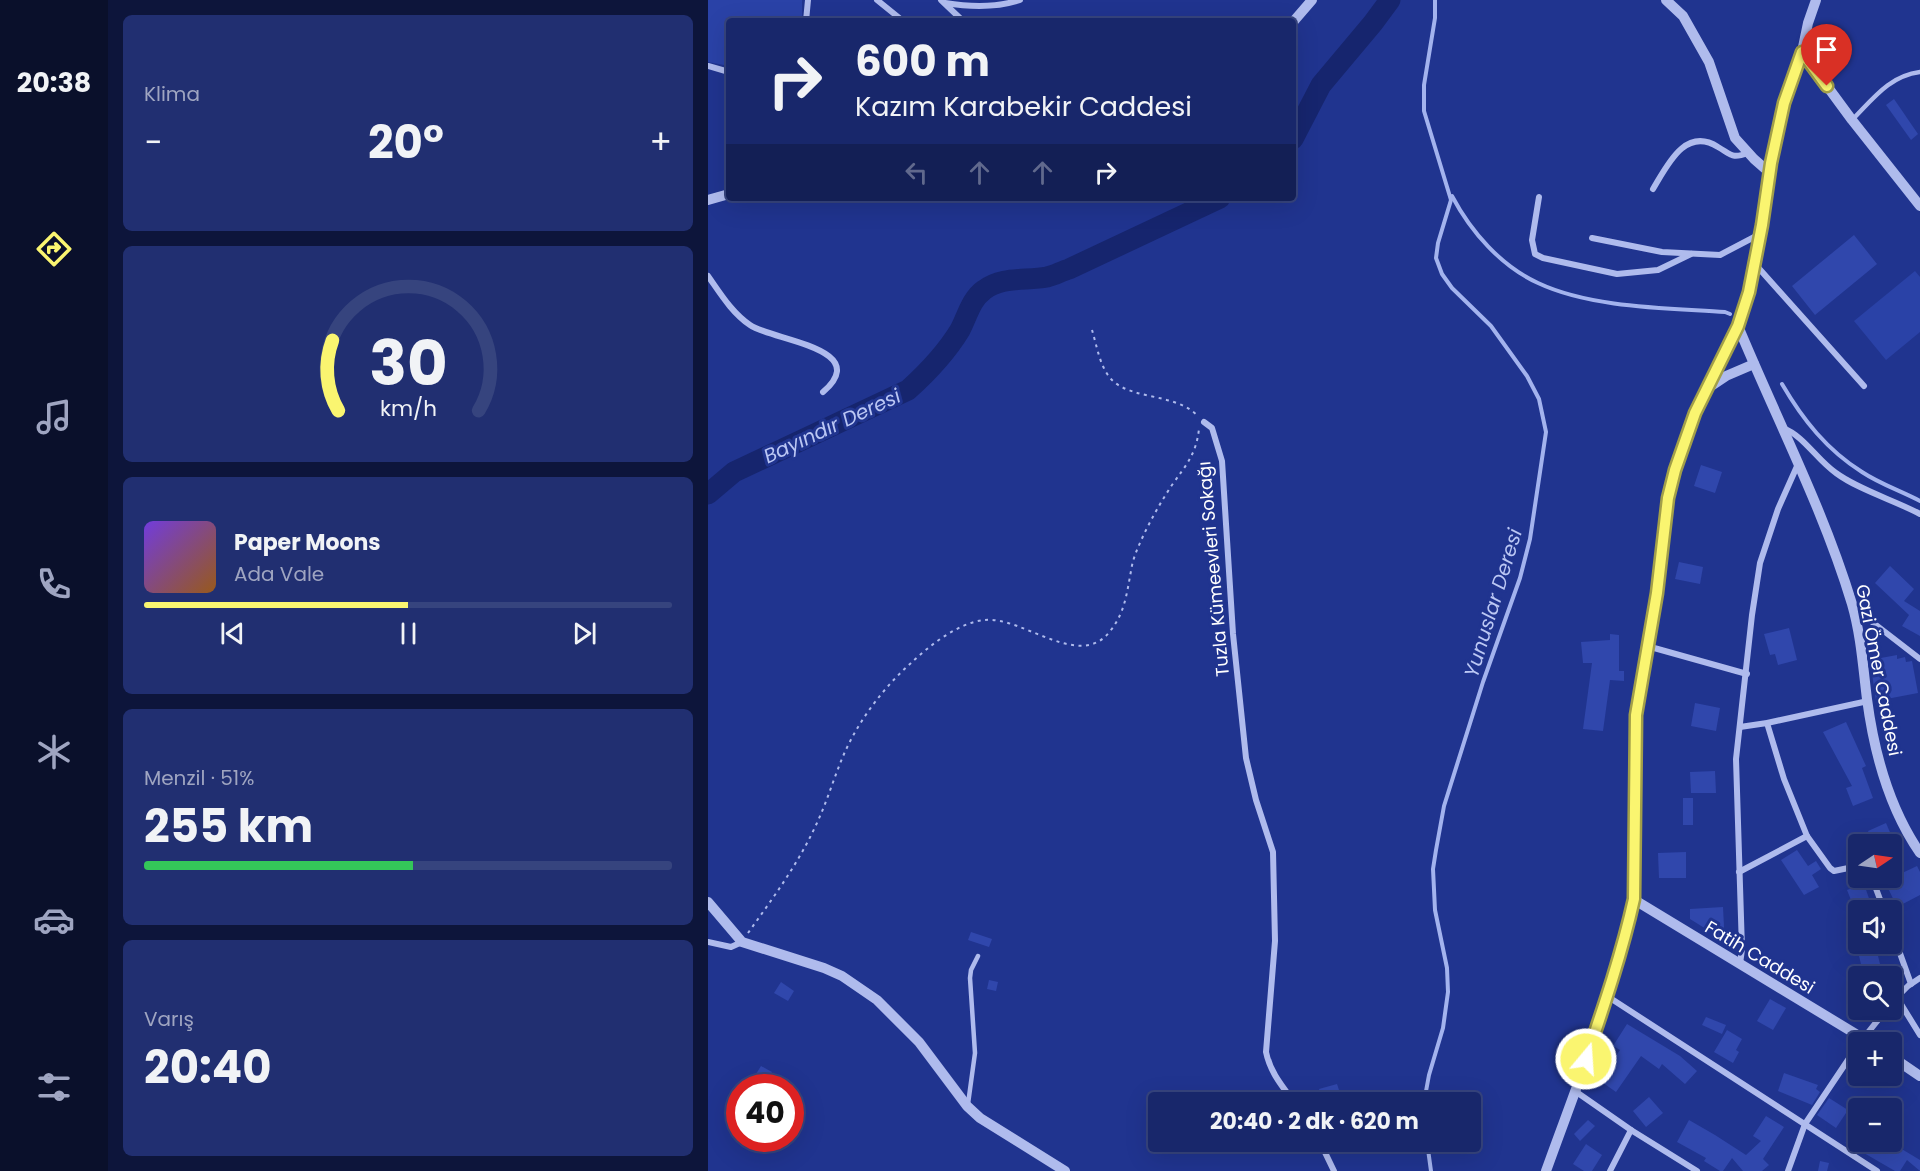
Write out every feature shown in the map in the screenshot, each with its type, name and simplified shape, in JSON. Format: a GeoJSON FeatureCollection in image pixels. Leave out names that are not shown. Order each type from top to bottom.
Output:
{"type":"FeatureCollection","features":[{"type":"Feature","properties":{"kind":"street"},"geometry":{"type":"LineString","coordinates":[[806,18],[808,0]]}},
{"type":"Feature","properties":{"kind":"street"},"geometry":{"type":"LineString","coordinates":[[877,0],[899,18]]}},
{"type":"Feature","properties":{"kind":"street"},"geometry":{"type":"LineString","coordinates":[[943,1],[973,6],[1020,0]]}},
{"type":"Feature","properties":{"kind":"street"},"geometry":{"type":"LineString","coordinates":[[1296,19],[1312,0]]}},
{"type":"Feature","properties":{"kind":"street"},"geometry":{"type":"LineString","coordinates":[[1666,0],[1683,16],[1709,62],[1735,138],[1770,172]]}},
{"type":"Feature","properties":{"kind":"street"},"geometry":{"type":"LineString","coordinates":[[1546,1171],[1607,996],[1634,899],[1636,715],[1661,564],[1668,498],[1685,438],[1738,326],[1755,264],[1784,103],[1802,52],[1816,0]]}},
{"type":"Feature","properties":{"kind":"street"},"geometry":{"type":"LineString","coordinates":[[943,1],[960,18]]}},
{"type":"Feature","properties":{"kind":"street"},"geometry":{"type":"LineString","coordinates":[[1802,52],[1920,206]]}},
{"type":"Feature","properties":{"kind":"street"},"geometry":{"type":"LineString","coordinates":[[708,66],[726,71]]}},
{"type":"Feature","properties":{"kind":"street"},"geometry":{"type":"LineString","coordinates":[[1653,189],[1672,158],[1695,141],[1710,142],[1731,156],[1738,157],[1748,153]]}},
{"type":"Feature","properties":{"kind":"street"},"geometry":{"type":"LineString","coordinates":[[708,200],[726,195]]}},
{"type":"Feature","properties":{"kind":"street"},"geometry":{"type":"LineString","coordinates":[[1539,197],[1532,240],[1535,254],[1543,258],[1617,274],[1658,270],[1691,254]]}},
{"type":"Feature","properties":{"kind":"street"},"geometry":{"type":"LineString","coordinates":[[1592,238],[1662,252],[1720,255],[1761,234]]}},
{"type":"Feature","properties":{"kind":"street"},"geometry":{"type":"LineString","coordinates":[[1755,264],[1864,386]]}},
{"type":"Feature","properties":{"kind":"street"},"geometry":{"type":"LineString","coordinates":[[708,276],[731,308],[750,326],[772,336],[814,347],[831,356],[836,364],[836,378],[832,385],[823,392]]}},
{"type":"Feature","properties":{"kind":"street","name":"Gazi Ömer Caddesi"},"geometry":{"type":"LineString","coordinates":[[1738,326],[1835,551],[1859,635],[1868,701],[1881,764],[1901,821],[1920,853]]}},
{"type":"Feature","properties":{"kind":"street"},"geometry":{"type":"LineString","coordinates":[[1707,388],[1726,376],[1754,364]]}},
{"type":"Feature","properties":{"kind":"street","name":"Tuzla Kümeevleri Sokağı"},"geometry":{"type":"LineString","coordinates":[[1204,422],[1212,428],[1222,461],[1233,634],[1246,758],[1256,800],[1273,852],[1275,940],[1266,1052],[1268,1064],[1286,1092]]}},
{"type":"Feature","properties":{"kind":"street"},"geometry":{"type":"LineString","coordinates":[[1782,428],[1794,433],[1837,474],[1920,514]]}},
{"type":"Feature","properties":{"kind":"street"},"geometry":{"type":"LineString","coordinates":[[1740,964],[1742,949],[1736,778],[1752,615],[1760,563],[1778,510],[1798,464]]}},
{"type":"Feature","properties":{"kind":"street"},"geometry":{"type":"LineString","coordinates":[[1852,606],[1920,659]]}},
{"type":"Feature","properties":{"kind":"street"},"geometry":{"type":"LineString","coordinates":[[1647,646],[1747,674]]}},
{"type":"Feature","properties":{"kind":"street"},"geometry":{"type":"LineString","coordinates":[[1740,727],[1868,701]]}},
{"type":"Feature","properties":{"kind":"street"},"geometry":{"type":"LineString","coordinates":[[1767,723],[1784,778],[1807,836],[1830,868],[1834,870],[1848,868]]}},
{"type":"Feature","properties":{"kind":"street"},"geometry":{"type":"LineString","coordinates":[[1739,872],[1807,836]]}},
{"type":"Feature","properties":{"kind":"street","name":"Fatih Caddesi"},"geometry":{"type":"LineString","coordinates":[[1634,899],[1848,1032]]}},
{"type":"Feature","properties":{"kind":"street"},"geometry":{"type":"LineString","coordinates":[[708,902],[742,942],[824,968],[842,976],[877,1000],[919,1042],[968,1106],[993,1127],[1065,1171]]}},
{"type":"Feature","properties":{"kind":"street"},"geometry":{"type":"LineString","coordinates":[[708,942],[731,948],[742,942]]}},
{"type":"Feature","properties":{"kind":"street"},"geometry":{"type":"LineString","coordinates":[[1900,954],[1911,984]]}},
{"type":"Feature","properties":{"kind":"street"},"geometry":{"type":"LineString","coordinates":[[1902,991],[1920,978]]}},
{"type":"Feature","properties":{"kind":"street"},"geometry":{"type":"LineString","coordinates":[[1607,996],[1877,1171]]}},
{"type":"Feature","properties":{"kind":"street"},"geometry":{"type":"LineString","coordinates":[[1902,1006],[1920,1035]]}},
{"type":"Feature","properties":{"kind":"street"},"geometry":{"type":"LineString","coordinates":[[1788,1171],[1805,1124],[1848,1063]]}},
{"type":"Feature","properties":{"kind":"street"},"geometry":{"type":"LineString","coordinates":[[1902,1064],[1920,1076]]}},
{"type":"Feature","properties":{"kind":"street"},"geometry":{"type":"LineString","coordinates":[[1575,1091],[1631,1130],[1697,1171]]}},
{"type":"Feature","properties":{"kind":"street"},"geometry":{"type":"LineString","coordinates":[[1610,1171],[1631,1130]]}},
{"type":"Feature","properties":{"kind":"street"},"geometry":{"type":"LineString","coordinates":[[1325,1152],[1334,1171]]}},
{"type":"Feature","properties":{"kind":"lane"},"geometry":{"type":"LineString","coordinates":[[1852,120],[1885,86],[1902,76],[1920,72]]}},
{"type":"Feature","properties":{"kind":"lane"},"geometry":{"type":"LineString","coordinates":[[968,1106],[975,1053],[970,978],[971,969],[978,956]]}},
{"type":"Feature","properties":{"kind":"path"},"geometry":{"type":"LineString","coordinates":[[1092,330],[1106,371],[1114,381],[1127,389],[1160,397],[1185,407],[1204,422]]}},
{"type":"Feature","properties":{"kind":"path","name":"Tuzla Kümeevleri Sokağı"},"geometry":{"type":"LineString","coordinates":[[742,942],[800,858],[829,796],[844,754],[859,725],[910,664],[940,639],[969,624],[985,620],[1018,625],[1052,641],[1068,645],[1098,642],[1109,633],[1119,619],[1125,604],[1135,554],[1171,486],[1193,455],[1200,426],[1204,422]]}},
{"type":"Feature","properties":{"kind":"shaded area"},"geometry":{"type":"Polygon","coordinates":[[[708,0],[802,0],[802,18],[726,18],[726,65],[708,62],[708,0]]]}},
{"type":"Feature","properties":{"kind":"shaded area"},"geometry":{"type":"Polygon","coordinates":[[[1915,271],[1920,277],[1920,332],[1886,360],[1854,321],[1915,271]]]}},
{"type":"Feature","properties":{"kind":"building"},"geometry":{"type":"Polygon","coordinates":[[[1894,99],[1918,134],[1911,140],[1886,105],[1894,99]]]}},
{"type":"Feature","properties":{"kind":"building"},"geometry":{"type":"Polygon","coordinates":[[[1854,235],[1877,264],[1815,315],[1792,286],[1854,235]]]}},
{"type":"Feature","properties":{"kind":"building"},"geometry":{"type":"Polygon","coordinates":[[[1701,465],[1722,472],[1715,493],[1694,486],[1701,465]]]}},
{"type":"Feature","properties":{"kind":"building"},"geometry":{"type":"Polygon","coordinates":[[[1679,562],[1703,567],[1700,584],[1675,579],[1679,562]]]}},
{"type":"Feature","properties":{"kind":"building"},"geometry":{"type":"Polygon","coordinates":[[[1890,566],[1914,589],[1904,601],[1920,611],[1920,636],[1902,626],[1909,615],[1875,583],[1890,566]]]}},
{"type":"Feature","properties":{"kind":"building"},"geometry":{"type":"Polygon","coordinates":[[[1789,628],[1797,660],[1778,665],[1775,654],[1770,655],[1764,634],[1789,628]]]}},
{"type":"Feature","properties":{"kind":"building"},"geometry":{"type":"Polygon","coordinates":[[[1610,634],[1619,635],[1619,671],[1624,671],[1624,681],[1610,680],[1603,731],[1583,729],[1592,663],[1583,663],[1581,642],[1610,640],[1610,634]]]}},
{"type":"Feature","properties":{"kind":"building"},"geometry":{"type":"Polygon","coordinates":[[[1897,655],[1897,659],[1905,657],[1906,662],[1912,661],[1918,693],[1876,701],[1870,660],[1897,655]]]}},
{"type":"Feature","properties":{"kind":"building"},"geometry":{"type":"Polygon","coordinates":[[[1695,703],[1720,708],[1716,731],[1691,726],[1695,703]]]}},
{"type":"Feature","properties":{"kind":"building"},"geometry":{"type":"Polygon","coordinates":[[[1846,722],[1866,766],[1862,768],[1873,798],[1853,806],[1846,788],[1852,786],[1823,732],[1846,722]]]}},
{"type":"Feature","properties":{"kind":"building"},"geometry":{"type":"Polygon","coordinates":[[[1715,771],[1716,793],[1691,793],[1690,772],[1715,771]]]}},
{"type":"Feature","properties":{"kind":"building"},"geometry":{"type":"Polygon","coordinates":[[[1683,798],[1693,798],[1693,825],[1683,825],[1683,798]]]}},
{"type":"Feature","properties":{"kind":"building"},"geometry":{"type":"Polygon","coordinates":[[[1886,823],[1891,834],[1869,834],[1868,831],[1886,823]]]}},
{"type":"Feature","properties":{"kind":"building"},"geometry":{"type":"Polygon","coordinates":[[[1797,850],[1808,866],[1816,861],[1821,869],[1812,875],[1819,887],[1804,895],[1781,860],[1797,850]]]}},
{"type":"Feature","properties":{"kind":"building"},"geometry":{"type":"Polygon","coordinates":[[[1686,852],[1686,878],[1659,878],[1658,853],[1686,852]]]}},
{"type":"Feature","properties":{"kind":"building"},"geometry":{"type":"Polygon","coordinates":[[[1917,866],[1920,872],[1920,895],[1902,904],[1902,900],[1894,900],[1888,888],[1902,888],[1902,873],[1917,866]]]}},
{"type":"Feature","properties":{"kind":"building"},"geometry":{"type":"Polygon","coordinates":[[[1865,888],[1870,900],[1851,900],[1847,890],[1865,888]]]}},
{"type":"Feature","properties":{"kind":"building"},"geometry":{"type":"Polygon","coordinates":[[[1723,907],[1724,927],[1719,937],[1690,919],[1690,909],[1723,907]]]}},
{"type":"Feature","properties":{"kind":"building"},"geometry":{"type":"Polygon","coordinates":[[[971,932],[992,939],[989,947],[968,940],[971,932]]]}},
{"type":"Feature","properties":{"kind":"building"},"geometry":{"type":"Polygon","coordinates":[[[1858,954],[1878,954],[1880,966],[1862,966],[1858,954]]]}},
{"type":"Feature","properties":{"kind":"building"},"geometry":{"type":"Polygon","coordinates":[[[989,980],[998,982],[996,991],[987,989],[989,980]]]}},
{"type":"Feature","properties":{"kind":"building"},"geometry":{"type":"Polygon","coordinates":[[[781,982],[794,991],[788,1001],[774,993],[781,982]]]}},
{"type":"Feature","properties":{"kind":"building"},"geometry":{"type":"Polygon","coordinates":[[[1770,999],[1786,1008],[1773,1030],[1757,1021],[1770,999]]]}},
{"type":"Feature","properties":{"kind":"building"},"geometry":{"type":"Polygon","coordinates":[[[1706,1017],[1726,1025],[1722,1034],[1702,1025],[1706,1017]]]}},
{"type":"Feature","properties":{"kind":"building"},"geometry":{"type":"Polygon","coordinates":[[[1627,1024],[1680,1056],[1697,1071],[1685,1084],[1662,1064],[1659,1069],[1641,1056],[1616,1092],[1599,1080],[1620,1050],[1613,1046],[1627,1024]]]}},
{"type":"Feature","properties":{"kind":"building"},"geometry":{"type":"Polygon","coordinates":[[[1727,1030],[1742,1039],[1733,1063],[1714,1052],[1727,1030]]]}},
{"type":"Feature","properties":{"kind":"building"},"geometry":{"type":"Polygon","coordinates":[[[761,1066],[772,1072],[771,1074],[756,1074],[761,1066]]]}},
{"type":"Feature","properties":{"kind":"building"},"geometry":{"type":"Polygon","coordinates":[[[1784,1073],[1818,1085],[1816,1089],[1820,1092],[1812,1105],[1778,1091],[1784,1073]]]}},
{"type":"Feature","properties":{"kind":"building"},"geometry":{"type":"Polygon","coordinates":[[[1337,1084],[1340,1092],[1320,1092],[1319,1089],[1337,1084]]]}},
{"type":"Feature","properties":{"kind":"building"},"geometry":{"type":"Polygon","coordinates":[[[1649,1097],[1663,1113],[1646,1127],[1633,1111],[1649,1097]]]}},
{"type":"Feature","properties":{"kind":"building"},"geometry":{"type":"Polygon","coordinates":[[[1829,1098],[1848,1110],[1836,1128],[1817,1115],[1829,1098]]]}},
{"type":"Feature","properties":{"kind":"building"},"geometry":{"type":"Polygon","coordinates":[[[1766,1116],[1784,1127],[1763,1159],[1769,1165],[1762,1171],[1743,1171],[1732,1158],[1723,1171],[1720,1171],[1704,1161],[1706,1158],[1677,1142],[1689,1120],[1746,1155],[1761,1141],[1753,1136],[1766,1116]]]}},
{"type":"Feature","properties":{"kind":"building"},"geometry":{"type":"Polygon","coordinates":[[[1588,1120],[1595,1126],[1580,1141],[1574,1134],[1588,1120]]]}},
{"type":"Feature","properties":{"kind":"building"},"geometry":{"type":"Polygon","coordinates":[[[1586,1144],[1602,1155],[1592,1171],[1584,1171],[1573,1164],[1586,1144]]]}},
{"type":"Feature","properties":{"kind":"building"},"geometry":{"type":"Polygon","coordinates":[[[1902,1149],[1920,1160],[1920,1171],[1907,1160],[1900,1171],[1895,1171],[1862,1152],[1902,1152],[1902,1149]]]}},
{"type":"Feature","properties":{"kind":"building"},"geometry":{"type":"Polygon","coordinates":[[[1820,1161],[1829,1163],[1827,1171],[1818,1171],[1820,1161]]]}},
{"type":"Feature","properties":{"kind":"waterway","name":"Bayındır Deresi"},"geometry":{"type":"LineString","coordinates":[[1296,133],[1321,85],[1390,0]]}},
{"type":"Feature","properties":{"kind":"waterway","name":"Yunuslar Deresi"},"geometry":{"type":"LineString","coordinates":[[1426,1092],[1443,1028],[1448,992],[1447,968],[1435,910],[1433,869],[1444,806],[1483,682],[1520,578],[1530,539],[1546,432],[1539,399],[1527,376],[1491,326],[1452,288],[1442,274],[1436,258],[1438,243],[1451,200],[1424,111],[1424,85],[1435,18],[1435,0]]}},
{"type":"Feature","properties":{"kind":"waterway"},"geometry":{"type":"LineString","coordinates":[[1452,196],[1468,222],[1488,247],[1524,276],[1538,283],[1581,298],[1605,302],[1730,314]]}},
{"type":"Feature","properties":{"kind":"waterway","name":"Bayındır Deresi"},"geometry":{"type":"LineString","coordinates":[[708,494],[734,472],[908,390],[943,354],[960,330],[976,298],[984,290],[1006,281],[1047,277],[1069,269],[1214,201]]}},
{"type":"Feature","properties":{"kind":"waterway"},"geometry":{"type":"LineString","coordinates":[[1782,384],[1807,422],[1838,454],[1869,476],[1920,501]]}},
{"type":"Feature","properties":{"kind":"waterway","name":"Yunuslar Deresi"},"geometry":{"type":"LineString","coordinates":[[1428,1152],[1431,1171]]}},
{"type":"Feature","properties":{"kind":"route"},"geometry":{"type":"LineString","coordinates":[[1586,1059],[1610,988],[1634,899],[1636,715],[1657,593],[1668,498],[1685,438],[1738,326],[1749,292],[1771,163],[1784,103],[1802,52],[1827,86]]}}]}
